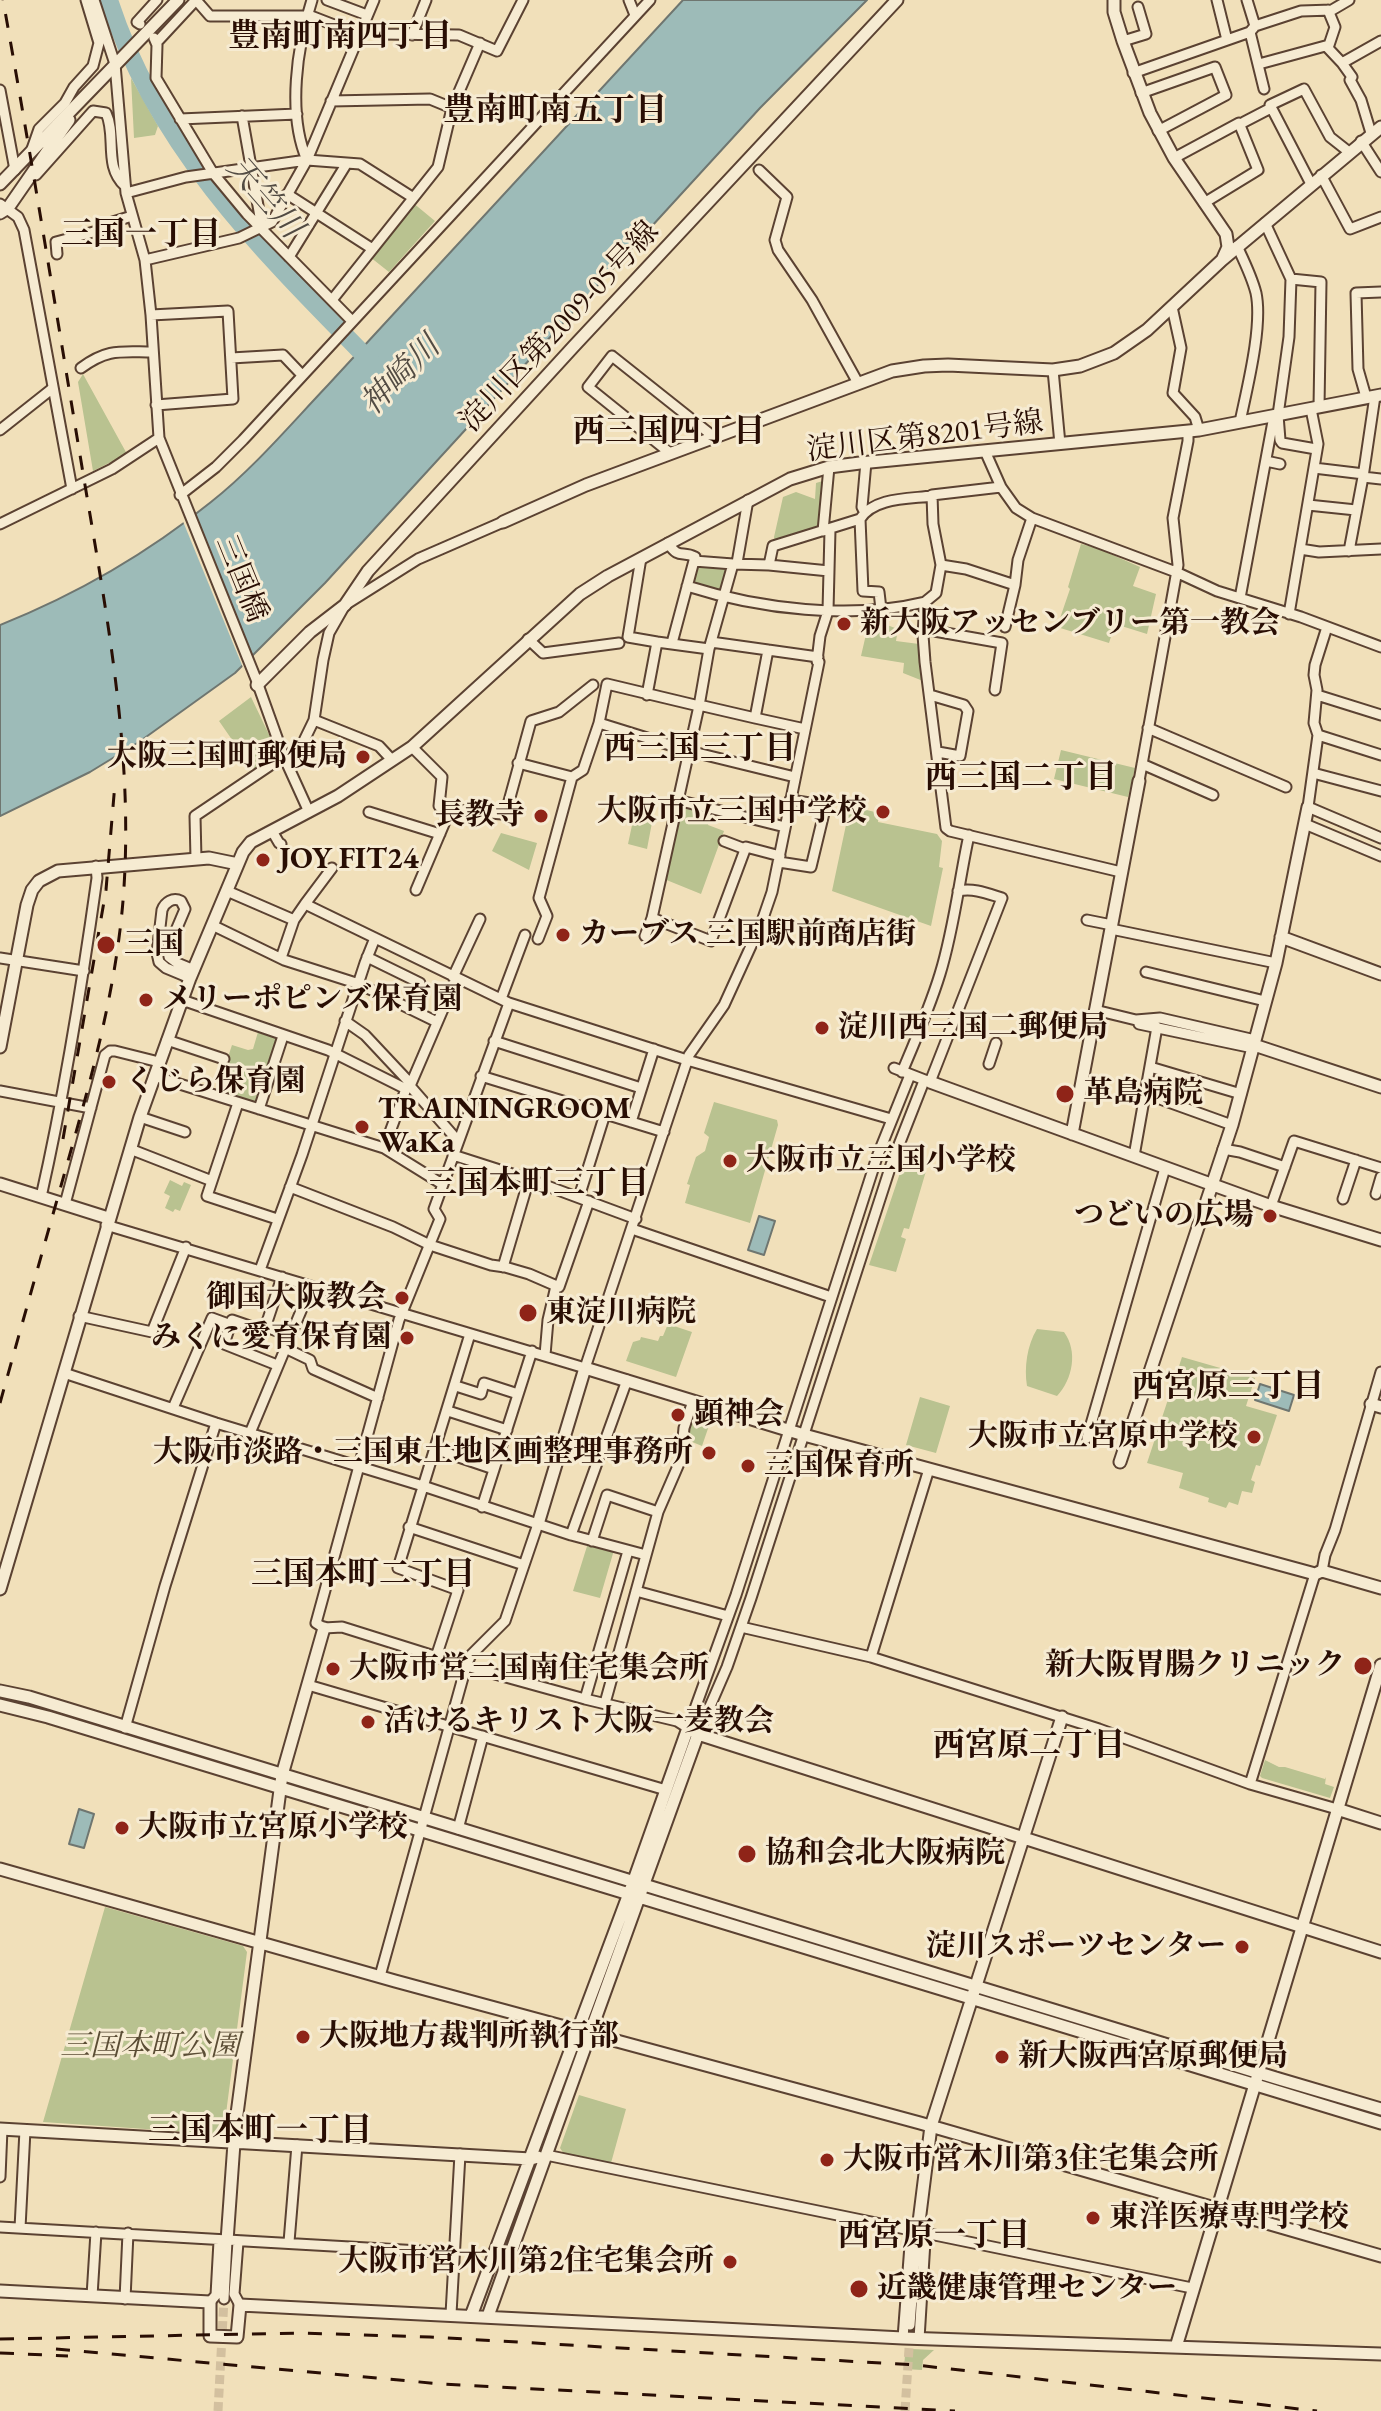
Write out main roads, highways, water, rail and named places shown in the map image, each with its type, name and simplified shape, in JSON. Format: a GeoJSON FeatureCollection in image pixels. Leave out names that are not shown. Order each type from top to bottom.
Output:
{"type":"FeatureCollection","features":[{"type":"Feature","properties":{"kind":"water","name":"神崎川"},"geometry":{"type":"Polygon","coordinates":[[[683,0],[867,0],[760,108],[325,583],[235,673],[139,742],[90,772],[0,816],[0,625],[56,600],[136,555],[187,521],[242,475],[683,0]]]}},
{"type":"Feature","properties":{"kind":"water"},"geometry":{"type":"Polygon","coordinates":[[[759,1216],[775,1221],[764,1255],[748,1250],[759,1216]]]}},
{"type":"Feature","properties":{"kind":"water"},"geometry":{"type":"Polygon","coordinates":[[[1260,1384],[1294,1395],[1289,1411],[1255,1400],[1260,1384]]]}},
{"type":"Feature","properties":{"kind":"water"},"geometry":{"type":"Polygon","coordinates":[[[79,1809],[94,1814],[84,1848],[69,1844],[79,1809]]]}},
{"type":"Feature","properties":{"kind":"waterway","name":"天竺川"},"geometry":{"type":"LineString","coordinates":[[109,0],[130,54],[156,105],[186,153],[257,243],[377,368]]}},
{"type":"Feature","properties":{"kind":"tunnel"},"geometry":{"type":"LineString","coordinates":[[218,2411],[224,2299]]}},
{"type":"Feature","properties":{"kind":"tunnel"},"geometry":{"type":"LineString","coordinates":[[905,2411],[910,2333]]}},
{"type":"Feature","properties":{"kind":"railway"},"geometry":{"type":"LineString","coordinates":[[0,1403],[102,1029],[121,923],[126,834],[121,729],[108,624],[3,0]]}},
{"type":"Feature","properties":{"kind":"railway"},"geometry":{"type":"LineString","coordinates":[[63,1139],[106,890],[115,783]]}},
{"type":"Feature","properties":{"kind":"railway"},"geometry":{"type":"LineString","coordinates":[[0,2339],[301,2333],[430,2337],[916,2365],[1317,2411]]}},
{"type":"Feature","properties":{"kind":"railway"},"geometry":{"type":"LineString","coordinates":[[56,2349],[442,2384],[955,2411]]}},
{"type":"Feature","properties":{"kind":"railway"},"geometry":{"type":"LineString","coordinates":[[0,2353],[68,2356]]}},
{"type":"Feature","properties":{"kind":"place","name":"新大阪アッセンブリー第一教会"},"geometry":{"type":"Point","coordinates":[844,624]}},
{"type":"Feature","properties":{"kind":"place","name":"大阪三国町郵便局"},"geometry":{"type":"Point","coordinates":[363,757]}},
{"type":"Feature","properties":{"kind":"place","name":"大阪市立三国中学校"},"geometry":{"type":"Point","coordinates":[883,812]}},
{"type":"Feature","properties":{"kind":"place","name":"長教寺"},"geometry":{"type":"Point","coordinates":[541,816]}},
{"type":"Feature","properties":{"kind":"place","name":"JOY FIT24"},"geometry":{"type":"Point","coordinates":[263,860]}},
{"type":"Feature","properties":{"kind":"place","name":"カーブス 三国駅前商店街"},"geometry":{"type":"Point","coordinates":[563,935]}},
{"type":"Feature","properties":{"kind":"place","name":"三国"},"geometry":{"type":"Point","coordinates":[106,945]}},
{"type":"Feature","properties":{"kind":"place","name":"メリーポピンズ保育園"},"geometry":{"type":"Point","coordinates":[146,1000]}},
{"type":"Feature","properties":{"kind":"place","name":"淀川西三国二郵便局"},"geometry":{"type":"Point","coordinates":[822,1028]}},
{"type":"Feature","properties":{"kind":"place","name":"くじら保育園"},"geometry":{"type":"Point","coordinates":[109,1082]}},
{"type":"Feature","properties":{"kind":"place","name":"革島病院"},"geometry":{"type":"Point","coordinates":[1065,1094]}},
{"type":"Feature","properties":{"kind":"place","name":"TRAININGROOM WaKa"},"geometry":{"type":"Point","coordinates":[362,1127]}},
{"type":"Feature","properties":{"kind":"place","name":"大阪市立三国小学校"},"geometry":{"type":"Point","coordinates":[730,1161]}},
{"type":"Feature","properties":{"kind":"place","name":"つどいの広場"},"geometry":{"type":"Point","coordinates":[1270,1216]}},
{"type":"Feature","properties":{"kind":"place","name":"御国大阪教会"},"geometry":{"type":"Point","coordinates":[402,1298]}},
{"type":"Feature","properties":{"kind":"place","name":"東淀川病院"},"geometry":{"type":"Point","coordinates":[528,1313]}},
{"type":"Feature","properties":{"kind":"place","name":"みくに愛育保育園"},"geometry":{"type":"Point","coordinates":[407,1338]}},
{"type":"Feature","properties":{"kind":"place","name":"顕神会"},"geometry":{"type":"Point","coordinates":[678,1415]}},
{"type":"Feature","properties":{"kind":"place","name":"大阪市立宮原中学校"},"geometry":{"type":"Point","coordinates":[1254,1437]}},
{"type":"Feature","properties":{"kind":"place","name":"大阪市淡路・三国東土地区画整理事務所"},"geometry":{"type":"Point","coordinates":[709,1453]}},
{"type":"Feature","properties":{"kind":"place","name":"三国保育所"},"geometry":{"type":"Point","coordinates":[748,1466]}},
{"type":"Feature","properties":{"kind":"place","name":"新大阪胃腸クリニック"},"geometry":{"type":"Point","coordinates":[1363,1666]}},
{"type":"Feature","properties":{"kind":"place","name":"大阪市営三国南住宅集会所"},"geometry":{"type":"Point","coordinates":[333,1669]}},
{"type":"Feature","properties":{"kind":"place","name":"活けるキリスト大阪一麦教会"},"geometry":{"type":"Point","coordinates":[368,1722]}},
{"type":"Feature","properties":{"kind":"place","name":"大阪市立宮原小学校"},"geometry":{"type":"Point","coordinates":[122,1828]}},
{"type":"Feature","properties":{"kind":"place","name":"協和会北大阪病院"},"geometry":{"type":"Point","coordinates":[747,1854]}},
{"type":"Feature","properties":{"kind":"place","name":"淀川スポーツセンター"},"geometry":{"type":"Point","coordinates":[1242,1947]}},
{"type":"Feature","properties":{"kind":"place","name":"大阪地方裁判所執行部"},"geometry":{"type":"Point","coordinates":[303,2037]}},
{"type":"Feature","properties":{"kind":"place","name":"新大阪西宮原郵便局"},"geometry":{"type":"Point","coordinates":[1002,2057]}},
{"type":"Feature","properties":{"kind":"place","name":"大阪市営木川第3住宅集会所"},"geometry":{"type":"Point","coordinates":[827,2160]}},
{"type":"Feature","properties":{"kind":"place","name":"東洋医療専門学校"},"geometry":{"type":"Point","coordinates":[1093,2218]}},
{"type":"Feature","properties":{"kind":"place","name":"大阪市営木川第2住宅集会所"},"geometry":{"type":"Point","coordinates":[730,2262]}},
{"type":"Feature","properties":{"kind":"place","name":"近畿健康管理センター"},"geometry":{"type":"Point","coordinates":[859,2289]}},
{"type":"Feature","properties":{"kind":"district","name":"豊南町南四丁目"},"geometry":{"type":"Point","coordinates":[340,37]}},
{"type":"Feature","properties":{"kind":"district","name":"豊南町南五丁目"},"geometry":{"type":"Point","coordinates":[555,111]}},
{"type":"Feature","properties":{"kind":"district","name":"三国一丁目"},"geometry":{"type":"Point","coordinates":[141,235]}},
{"type":"Feature","properties":{"kind":"district","name":"西三国四丁目"},"geometry":{"type":"Point","coordinates":[669,432]}},
{"type":"Feature","properties":{"kind":"district","name":"西三国三丁目"},"geometry":{"type":"Point","coordinates":[700,749]}},
{"type":"Feature","properties":{"kind":"district","name":"西三国二丁目"},"geometry":{"type":"Point","coordinates":[1021,778]}},
{"type":"Feature","properties":{"kind":"district","name":"三国本町三丁目"},"geometry":{"type":"Point","coordinates":[537,1184]}},
{"type":"Feature","properties":{"kind":"district","name":"西宮原三丁目"},"geometry":{"type":"Point","coordinates":[1228,1387]}},
{"type":"Feature","properties":{"kind":"district","name":"三国本町二丁目"},"geometry":{"type":"Point","coordinates":[363,1575]}},
{"type":"Feature","properties":{"kind":"district","name":"西宮原二丁目"},"geometry":{"type":"Point","coordinates":[1029,1746]}},
{"type":"Feature","properties":{"kind":"district","name":"三国本町一丁目"},"geometry":{"type":"Point","coordinates":[260,2131]}},
{"type":"Feature","properties":{"kind":"district","name":"西宮原一丁目"},"geometry":{"type":"Point","coordinates":[934,2236]}},
{"type":"Feature","properties":{"kind":"park label","name":"三国本町公園"},"geometry":{"type":"Point","coordinates":[150,2047]}}]}
